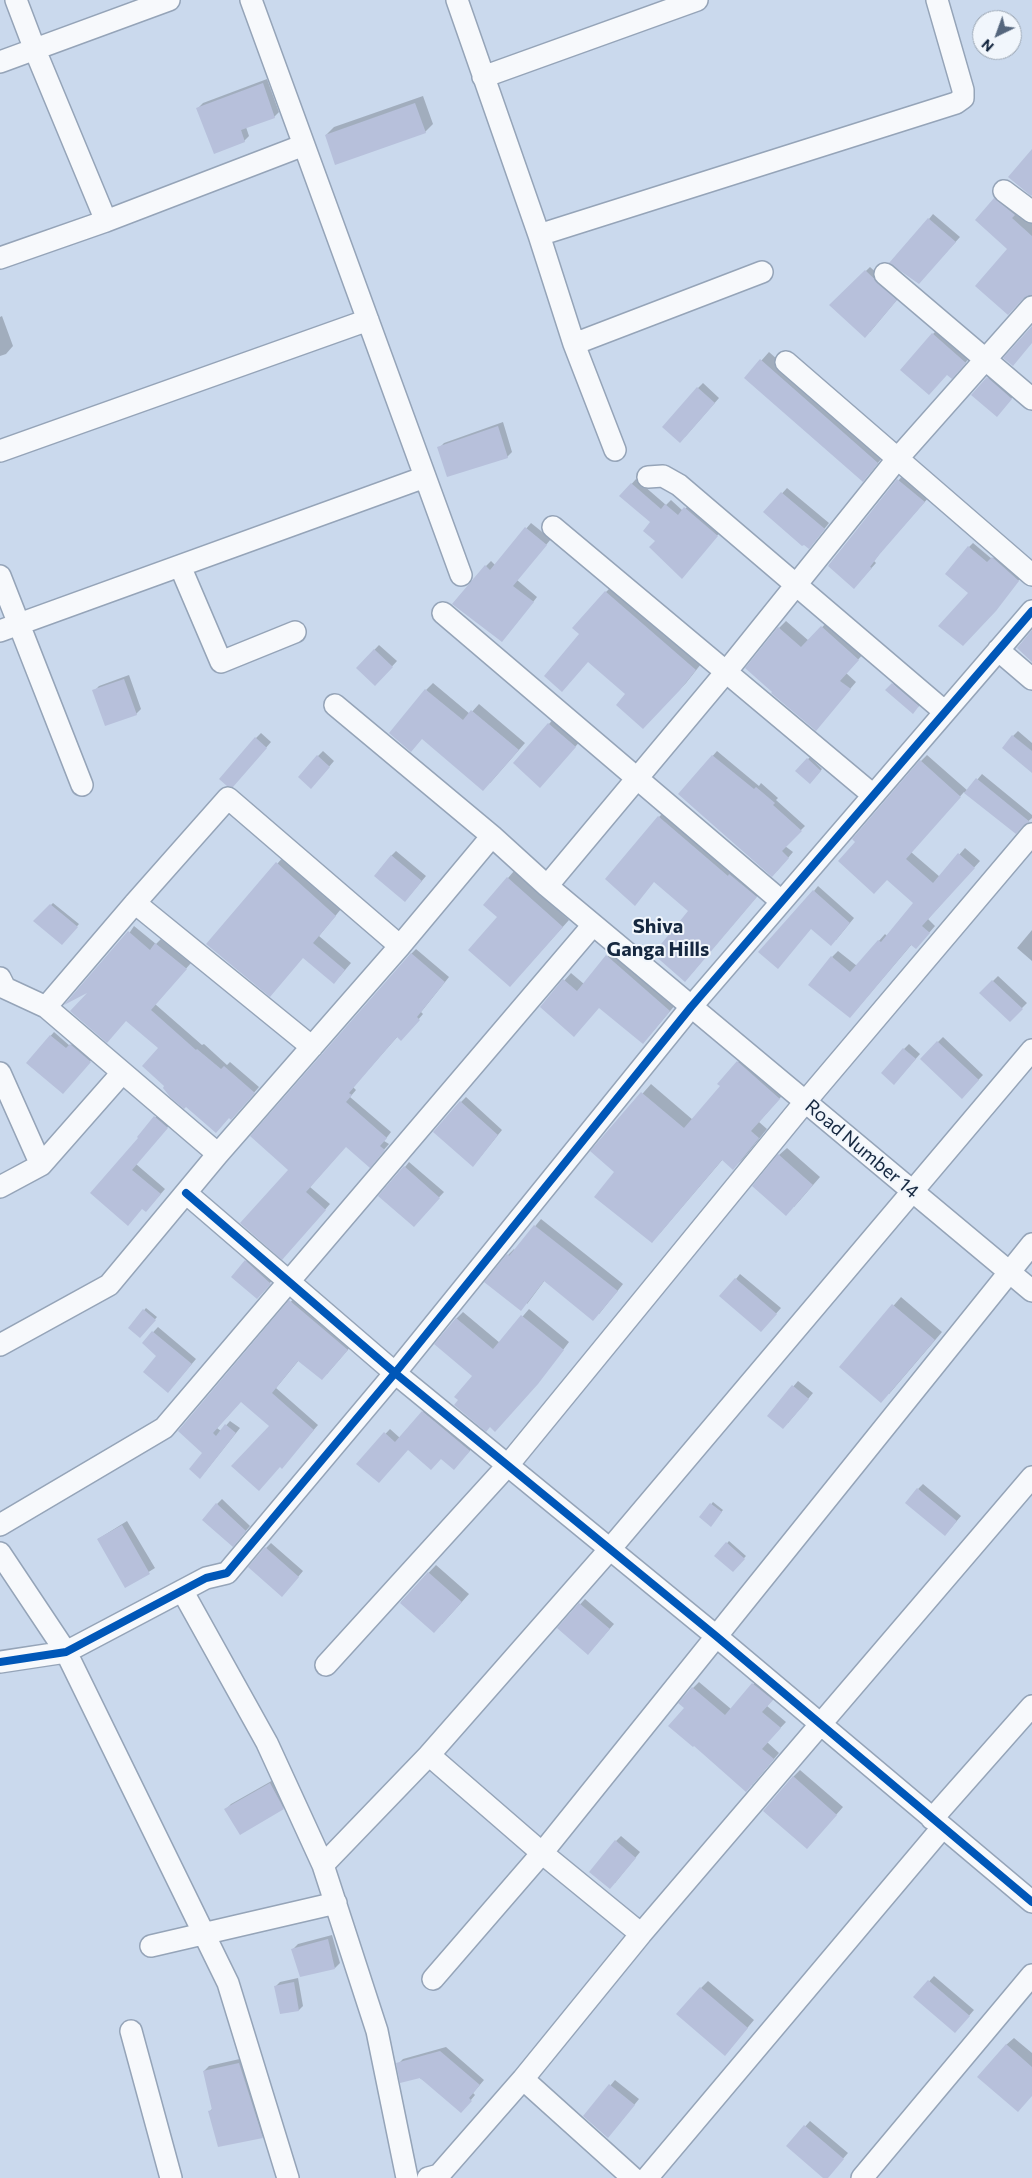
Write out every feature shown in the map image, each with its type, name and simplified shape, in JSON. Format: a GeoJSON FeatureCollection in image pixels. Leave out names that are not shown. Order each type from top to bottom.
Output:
{"type":"FeatureCollection","features":[{"type":"Feature","properties":{"kind":"street"},"geometry":{"type":"LineString","coordinates":[[16,0],[34,50],[106,221]]}},
{"type":"Feature","properties":{"kind":"street"},"geometry":{"type":"LineString","coordinates":[[0,62],[169,0]]}},
{"type":"Feature","properties":{"kind":"street"},"geometry":{"type":"LineString","coordinates":[[251,0],[462,576]]}},
{"type":"Feature","properties":{"kind":"street"},"geometry":{"type":"LineString","coordinates":[[457,0],[539,235],[574,344],[615,450]]}},
{"type":"Feature","properties":{"kind":"street"},"geometry":{"type":"LineString","coordinates":[[483,77],[697,0]]}},
{"type":"Feature","properties":{"kind":"street"},"geometry":{"type":"LineString","coordinates":[[539,235],[956,103],[963,98],[964,90],[937,0]]}},
{"type":"Feature","properties":{"kind":"street"},"geometry":{"type":"LineString","coordinates":[[0,258],[106,221],[304,145]]}},
{"type":"Feature","properties":{"kind":"street"},"geometry":{"type":"LineString","coordinates":[[1004,191],[1032,212]]}},
{"type":"Feature","properties":{"kind":"street"},"geometry":{"type":"LineString","coordinates":[[574,344],[762,272]]}},
{"type":"Feature","properties":{"kind":"street"},"geometry":{"type":"LineString","coordinates":[[885,274],[1032,399]]}},
{"type":"Feature","properties":{"kind":"street"},"geometry":{"type":"LineString","coordinates":[[547,886],[726,672],[898,458],[1032,308]]}},
{"type":"Feature","properties":{"kind":"street"},"geometry":{"type":"LineString","coordinates":[[0,451],[368,320]]}},
{"type":"Feature","properties":{"kind":"street"},"geometry":{"type":"LineString","coordinates":[[786,362],[1032,575]]}},
{"type":"Feature","properties":{"kind":"street"},"geometry":{"type":"LineString","coordinates":[[648,477],[663,476],[680,485],[945,712]]}},
{"type":"Feature","properties":{"kind":"street"},"geometry":{"type":"LineString","coordinates":[[9,628],[425,477]]}},
{"type":"Feature","properties":{"kind":"street"},"geometry":{"type":"LineString","coordinates":[[553,527],[874,795]]}},
{"type":"Feature","properties":{"kind":"street"},"geometry":{"type":"LineString","coordinates":[[180,566],[221,662],[295,632]]}},
{"type":"Feature","properties":{"kind":"street"},"geometry":{"type":"LineString","coordinates":[[0,576],[9,628],[82,785]]}},
{"type":"Feature","properties":{"kind":"street"},"geometry":{"type":"LineString","coordinates":[[0,1662],[66,1652],[183,1592],[206,1578],[227,1573],[395,1373],[691,1007],[1032,611]]}},
{"type":"Feature","properties":{"kind":"street"},"geometry":{"type":"LineString","coordinates":[[443,614],[781,901]]}},
{"type":"Feature","properties":{"kind":"street"},"geometry":{"type":"LineString","coordinates":[[998,650],[1032,679]]}},
{"type":"Feature","properties":{"kind":"street","name":"Road Number 14"},"geometry":{"type":"LineString","coordinates":[[335,705],[492,836],[547,886],[1032,1292]]}},
{"type":"Feature","properties":{"kind":"street"},"geometry":{"type":"LineString","coordinates":[[46,1007],[228,798],[400,946]]}},
{"type":"Feature","properties":{"kind":"street"},"geometry":{"type":"LineString","coordinates":[[326,1666],[508,1465],[805,1102],[1032,834]]}},
{"type":"Feature","properties":{"kind":"street"},"geometry":{"type":"LineString","coordinates":[[0,1346],[109,1285],[218,1154],[400,946],[492,836]]}},
{"type":"Feature","properties":{"kind":"street"},"geometry":{"type":"LineString","coordinates":[[135,903],[312,1047]]}},
{"type":"Feature","properties":{"kind":"street"},"geometry":{"type":"LineString","coordinates":[[0,1525],[164,1428],[593,924]]}},
{"type":"Feature","properties":{"kind":"street"},"geometry":{"type":"LineString","coordinates":[[2,986],[46,1007],[218,1154]]}},
{"type":"Feature","properties":{"kind":"street"},"geometry":{"type":"LineString","coordinates":[[323,1865],[429,1755],[610,1549],[1032,1050]]}},
{"type":"Feature","properties":{"kind":"street"},"geometry":{"type":"LineString","coordinates":[[0,1073],[41,1165]]}},
{"type":"Feature","properties":{"kind":"street"},"geometry":{"type":"LineString","coordinates":[[0,1187],[41,1165],[122,1073]]}},
{"type":"Feature","properties":{"kind":"street"},"geometry":{"type":"LineString","coordinates":[[186,1193],[395,1373],[716,1636],[1032,1902]]}},
{"type":"Feature","properties":{"kind":"street"},"geometry":{"type":"LineString","coordinates":[[433,1978],[542,1853],[1032,1244]]}},
{"type":"Feature","properties":{"kind":"street"},"geometry":{"type":"LineString","coordinates":[[428,2178],[439,2175],[522,2079],[641,1934],[1032,1477]]}},
{"type":"Feature","properties":{"kind":"street"},"geometry":{"type":"LineString","coordinates":[[0,1553],[66,1652],[228,1983],[288,2178]]}},
{"type":"Feature","properties":{"kind":"street"},"geometry":{"type":"LineString","coordinates":[[183,1592],[267,1743],[323,1865],[377,2031],[407,2178]]}},
{"type":"Feature","properties":{"kind":"street"},"geometry":{"type":"LineString","coordinates":[[647,2178],[1032,1706]]}},
{"type":"Feature","properties":{"kind":"street"},"geometry":{"type":"LineString","coordinates":[[429,1755],[542,1853],[641,1934]]}},
{"type":"Feature","properties":{"kind":"street"},"geometry":{"type":"LineString","coordinates":[[151,1946],[336,1903]]}},
{"type":"Feature","properties":{"kind":"street"},"geometry":{"type":"LineString","coordinates":[[862,2178],[1032,1975]]}},
{"type":"Feature","properties":{"kind":"street"},"geometry":{"type":"LineString","coordinates":[[131,2031],[171,2178]]}},
{"type":"Feature","properties":{"kind":"street"},"geometry":{"type":"LineString","coordinates":[[522,2079],[633,2178]]}},
{"type":"Feature","properties":{"kind":"building"},"geometry":{"type":"Polygon","coordinates":[[[263,83],[275,118],[241,130],[245,142],[214,154],[196,108],[263,83]]]}},
{"type":"Feature","properties":{"kind":"building"},"geometry":{"type":"Polygon","coordinates":[[[415,103],[426,133],[335,165],[325,135],[415,103]]]}},
{"type":"Feature","properties":{"kind":"building"},"geometry":{"type":"Polygon","coordinates":[[[1032,149],[1032,195],[1031,196],[1008,177],[1032,149]]]}},
{"type":"Feature","properties":{"kind":"building"},"geometry":{"type":"Polygon","coordinates":[[[994,198],[1015,215],[1012,218],[1032,236],[1032,295],[1023,299],[1008,315],[975,286],[1007,249],[975,220],[994,198]]]}},
{"type":"Feature","properties":{"kind":"building"},"geometry":{"type":"Polygon","coordinates":[[[928,218],[956,242],[919,284],[889,263],[928,218]]]}},
{"type":"Feature","properties":{"kind":"building"},"geometry":{"type":"Polygon","coordinates":[[[865,270],[897,300],[865,338],[829,305],[865,270]]]}},
{"type":"Feature","properties":{"kind":"building"},"geometry":{"type":"Polygon","coordinates":[[[1032,326],[1032,343],[1013,366],[1003,358],[1032,326]]]}},
{"type":"Feature","properties":{"kind":"building"},"geometry":{"type":"Polygon","coordinates":[[[932,333],[966,363],[952,379],[947,375],[929,395],[900,370],[932,333]]]}},
{"type":"Feature","properties":{"kind":"building"},"geometry":{"type":"Polygon","coordinates":[[[760,359],[878,463],[863,482],[744,378],[760,359]]]}},
{"type":"Feature","properties":{"kind":"building"},"geometry":{"type":"Polygon","coordinates":[[[987,377],[1012,399],[997,417],[971,395],[987,377]]]}},
{"type":"Feature","properties":{"kind":"building"},"geometry":{"type":"Polygon","coordinates":[[[697,387],[715,403],[680,443],[662,427],[697,387]]]}},
{"type":"Feature","properties":{"kind":"building"},"geometry":{"type":"Polygon","coordinates":[[[498,426],[508,458],[447,477],[437,447],[498,426]]]}},
{"type":"Feature","properties":{"kind":"building"},"geometry":{"type":"Polygon","coordinates":[[[897,479],[925,502],[879,555],[870,567],[872,568],[854,589],[828,566],[897,479]]]}},
{"type":"Feature","properties":{"kind":"building"},"geometry":{"type":"Polygon","coordinates":[[[631,483],[661,509],[665,504],[678,515],[684,507],[718,536],[682,579],[649,547],[655,541],[643,531],[650,522],[619,496],[631,483]]]}},
{"type":"Feature","properties":{"kind":"building"},"geometry":{"type":"Polygon","coordinates":[[[781,492],[825,529],[809,549],[804,545],[802,546],[763,512],[781,492]]]}},
{"type":"Feature","properties":{"kind":"building"},"geometry":{"type":"Polygon","coordinates":[[[525,527],[547,545],[513,586],[534,602],[502,642],[452,604],[485,565],[490,570],[525,527]]]}},
{"type":"Feature","properties":{"kind":"building"},"geometry":{"type":"Polygon","coordinates":[[[968,546],[987,562],[992,557],[1019,581],[996,611],[963,646],[938,626],[968,593],[945,574],[968,546]]]}},
{"type":"Feature","properties":{"kind":"building"},"geometry":{"type":"Polygon","coordinates":[[[605,591],[696,670],[643,729],[616,705],[625,694],[588,662],[562,692],[544,676],[579,634],[572,628],[605,591]]]}},
{"type":"Feature","properties":{"kind":"building"},"geometry":{"type":"Polygon","coordinates":[[[821,626],[859,660],[840,681],[851,689],[816,731],[745,668],[778,627],[801,647],[821,626]]]}},
{"type":"Feature","properties":{"kind":"building"},"geometry":{"type":"Polygon","coordinates":[[[1032,630],[1032,662],[1017,648],[1032,630]]]}},
{"type":"Feature","properties":{"kind":"building"},"geometry":{"type":"Polygon","coordinates":[[[374,649],[393,667],[375,686],[356,668],[374,649]]]}},
{"type":"Feature","properties":{"kind":"building"},"geometry":{"type":"Polygon","coordinates":[[[124,679],[137,715],[105,726],[92,690],[124,679]]]}},
{"type":"Feature","properties":{"kind":"building"},"geometry":{"type":"Polygon","coordinates":[[[892,683],[919,706],[913,714],[885,690],[892,683]]]}},
{"type":"Feature","properties":{"kind":"building"},"geometry":{"type":"Polygon","coordinates":[[[425,689],[463,720],[471,710],[519,750],[483,791],[422,739],[411,752],[389,733],[425,689]]]}},
{"type":"Feature","properties":{"kind":"building"},"geometry":{"type":"Polygon","coordinates":[[[548,723],[576,747],[540,788],[513,763],[548,723]]]}},
{"type":"Feature","properties":{"kind":"building"},"geometry":{"type":"Polygon","coordinates":[[[1012,735],[1032,751],[1032,773],[1002,748],[1012,735]]]}},
{"type":"Feature","properties":{"kind":"building"},"geometry":{"type":"Polygon","coordinates":[[[255,737],[267,748],[233,787],[227,786],[219,779],[255,737]]]}},
{"type":"Feature","properties":{"kind":"building"},"geometry":{"type":"Polygon","coordinates":[[[317,755],[330,767],[311,789],[298,777],[317,755]]]}},
{"type":"Feature","properties":{"kind":"building"},"geometry":{"type":"Polygon","coordinates":[[[712,755],[754,789],[756,787],[775,803],[773,805],[802,831],[782,851],[789,858],[772,877],[678,794],[712,755]]]}},
{"type":"Feature","properties":{"kind":"building"},"geometry":{"type":"Polygon","coordinates":[[[807,758],[821,771],[810,784],[795,771],[807,758]]]}},
{"type":"Feature","properties":{"kind":"building"},"geometry":{"type":"Polygon","coordinates":[[[920,760],[961,797],[906,859],[933,883],[958,853],[975,868],[922,926],[930,933],[916,949],[911,945],[850,1018],[808,985],[831,956],[850,972],[878,940],[881,942],[913,903],[887,880],[874,894],[838,861],[855,842],[852,839],[920,760]]]}},
{"type":"Feature","properties":{"kind":"building"},"geometry":{"type":"Polygon","coordinates":[[[976,778],[1030,822],[1023,826],[1016,834],[964,793],[976,778]]]}},
{"type":"Feature","properties":{"kind":"building"},"geometry":{"type":"Polygon","coordinates":[[[658,816],[728,876],[729,874],[757,897],[685,982],[653,954],[688,911],[654,882],[635,906],[605,879],[658,816]]]}},
{"type":"Feature","properties":{"kind":"building"},"geometry":{"type":"Polygon","coordinates":[[[391,855],[422,881],[405,902],[374,876],[391,855]]]}},
{"type":"Feature","properties":{"kind":"building"},"geometry":{"type":"Polygon","coordinates":[[[276,862],[336,916],[313,943],[345,970],[334,984],[303,958],[270,997],[206,944],[276,862]]]}},
{"type":"Feature","properties":{"kind":"building"},"geometry":{"type":"Polygon","coordinates":[[[507,877],[563,927],[510,987],[468,950],[497,917],[483,905],[507,877]]]}},
{"type":"Feature","properties":{"kind":"building"},"geometry":{"type":"Polygon","coordinates":[[[813,890],[850,923],[831,946],[811,929],[778,969],[758,952],[813,890]]]}},
{"type":"Feature","properties":{"kind":"building"},"geometry":{"type":"Polygon","coordinates":[[[50,904],[78,927],[62,945],[33,921],[50,904]]]}},
{"type":"Feature","properties":{"kind":"building"},"geometry":{"type":"Polygon","coordinates":[[[128,931],[150,950],[155,943],[187,969],[151,1010],[196,1050],[221,1069],[224,1066],[255,1093],[231,1120],[229,1118],[216,1133],[186,1107],[184,1109],[170,1097],[163,1088],[164,1086],[142,1066],[158,1048],[126,1021],[107,1043],[70,1011],[87,993],[64,1005],[128,931]]]}},
{"type":"Feature","properties":{"kind":"building"},"geometry":{"type":"Polygon","coordinates":[[[411,953],[445,982],[417,1017],[420,1020],[401,1041],[397,1037],[349,1093],[352,1095],[346,1102],[387,1138],[380,1146],[385,1150],[370,1168],[346,1147],[306,1192],[326,1210],[282,1260],[240,1223],[288,1170],[250,1136],[411,953]]]}},
{"type":"Feature","properties":{"kind":"building"},"geometry":{"type":"Polygon","coordinates":[[[606,955],[670,1011],[643,1044],[599,1008],[574,1037],[540,1007],[563,979],[577,991],[606,955]]]}},
{"type":"Feature","properties":{"kind":"building"},"geometry":{"type":"Polygon","coordinates":[[[992,980],[1023,1009],[1010,1022],[979,993],[992,980]]]}},
{"type":"Feature","properties":{"kind":"building"},"geometry":{"type":"Polygon","coordinates":[[[50,1035],[66,1048],[70,1044],[91,1062],[63,1094],[26,1063],[50,1035]]]}},
{"type":"Feature","properties":{"kind":"building"},"geometry":{"type":"Polygon","coordinates":[[[937,1041],[979,1080],[962,1099],[920,1059],[937,1041]]]}},
{"type":"Feature","properties":{"kind":"building"},"geometry":{"type":"Polygon","coordinates":[[[903,1048],[916,1059],[894,1085],[881,1073],[903,1048]]]}},
{"type":"Feature","properties":{"kind":"building"},"geometry":{"type":"Polygon","coordinates":[[[737,1061],[780,1099],[751,1131],[759,1138],[733,1170],[722,1160],[652,1243],[594,1197],[614,1172],[590,1151],[641,1092],[684,1128],[720,1086],[717,1084],[737,1061]]]}},
{"type":"Feature","properties":{"kind":"building"},"geometry":{"type":"Polygon","coordinates":[[[460,1101],[498,1135],[473,1167],[433,1132],[460,1101]]]}},
{"type":"Feature","properties":{"kind":"building"},"geometry":{"type":"Polygon","coordinates":[[[154,1116],[168,1128],[132,1170],[161,1194],[146,1212],[142,1209],[128,1226],[90,1193],[138,1138],[154,1116]]]}},
{"type":"Feature","properties":{"kind":"building"},"geometry":{"type":"Polygon","coordinates":[[[778,1154],[813,1185],[786,1216],[752,1186],[778,1154]]]}},
{"type":"Feature","properties":{"kind":"building"},"geometry":{"type":"Polygon","coordinates":[[[404,1166],[440,1198],[414,1227],[378,1196],[404,1166]]]}},
{"type":"Feature","properties":{"kind":"building"},"geometry":{"type":"Polygon","coordinates":[[[534,1225],[618,1291],[593,1321],[544,1281],[521,1311],[484,1282],[507,1254],[509,1256],[534,1225]]]}},
{"type":"Feature","properties":{"kind":"building"},"geometry":{"type":"Polygon","coordinates":[[[245,1260],[271,1284],[257,1299],[231,1277],[245,1260]]]}},
{"type":"Feature","properties":{"kind":"building"},"geometry":{"type":"Polygon","coordinates":[[[735,1278],[777,1314],[761,1332],[719,1296],[735,1278]]]}},
{"type":"Feature","properties":{"kind":"building"},"geometry":{"type":"Polygon","coordinates":[[[289,1300],[348,1350],[322,1380],[298,1361],[272,1393],[314,1430],[282,1469],[280,1467],[259,1491],[231,1466],[269,1426],[241,1402],[213,1433],[216,1436],[225,1424],[236,1433],[200,1479],[189,1469],[202,1453],[178,1431],[289,1300]]]}},
{"type":"Feature","properties":{"kind":"building"},"geometry":{"type":"Polygon","coordinates":[[[892,1304],[935,1340],[881,1403],[839,1367],[892,1304]]]}},
{"type":"Feature","properties":{"kind":"building"},"geometry":{"type":"Polygon","coordinates":[[[143,1309],[156,1320],[140,1338],[128,1328],[143,1309]]]}},
{"type":"Feature","properties":{"kind":"building"},"geometry":{"type":"Polygon","coordinates":[[[521,1315],[564,1350],[538,1384],[495,1432],[490,1427],[486,1432],[454,1405],[458,1400],[454,1397],[472,1376],[434,1344],[456,1318],[493,1349],[521,1315]]]}},
{"type":"Feature","properties":{"kind":"building"},"geometry":{"type":"Polygon","coordinates":[[[152,1331],[192,1364],[168,1393],[143,1372],[156,1356],[142,1343],[152,1331]]]}},
{"type":"Feature","properties":{"kind":"building"},"geometry":{"type":"Polygon","coordinates":[[[792,1385],[809,1399],[783,1429],[767,1416],[792,1385]]]}},
{"type":"Feature","properties":{"kind":"building"},"geometry":{"type":"Polygon","coordinates":[[[422,1411],[470,1451],[454,1470],[441,1459],[431,1470],[408,1450],[379,1483],[356,1464],[384,1432],[395,1442],[422,1411]]]}},
{"type":"Feature","properties":{"kind":"building"},"geometry":{"type":"Polygon","coordinates":[[[917,1488],[957,1521],[945,1536],[905,1503],[917,1488]]]}},
{"type":"Feature","properties":{"kind":"building"},"geometry":{"type":"Polygon","coordinates":[[[216,1503],[246,1531],[233,1547],[202,1520],[216,1503]]]}},
{"type":"Feature","properties":{"kind":"building"},"geometry":{"type":"Polygon","coordinates":[[[710,1503],[722,1512],[711,1527],[699,1517],[710,1503]]]}},
{"type":"Feature","properties":{"kind":"building"},"geometry":{"type":"Polygon","coordinates":[[[122,1525],[150,1574],[125,1588],[97,1539],[122,1525]]]}},
{"type":"Feature","properties":{"kind":"building"},"geometry":{"type":"Polygon","coordinates":[[[726,1542],[745,1559],[733,1572],[714,1556],[726,1542]]]}},
{"type":"Feature","properties":{"kind":"building"},"geometry":{"type":"Polygon","coordinates":[[[265,1547],[299,1577],[282,1597],[248,1567],[265,1547]]]}},
{"type":"Feature","properties":{"kind":"building"},"geometry":{"type":"Polygon","coordinates":[[[428,1572],[462,1602],[434,1633],[400,1603],[428,1572]]]}},
{"type":"Feature","properties":{"kind":"building"},"geometry":{"type":"Polygon","coordinates":[[[579,1603],[610,1629],[588,1655],[557,1628],[579,1603]]]}},
{"type":"Feature","properties":{"kind":"building"},"geometry":{"type":"Polygon","coordinates":[[[752,1683],[773,1700],[762,1712],[781,1728],[762,1749],[774,1759],[746,1792],[694,1746],[668,1726],[684,1708],[678,1703],[692,1687],[725,1715],[752,1683]]]}},
{"type":"Feature","properties":{"kind":"building"},"geometry":{"type":"Polygon","coordinates":[[[793,1776],[837,1815],[807,1849],[763,1811],[793,1776]]]}},
{"type":"Feature","properties":{"kind":"building"},"geometry":{"type":"Polygon","coordinates":[[[270,1783],[284,1809],[240,1835],[224,1809],[270,1783]]]}},
{"type":"Feature","properties":{"kind":"building"},"geometry":{"type":"Polygon","coordinates":[[[615,1840],[636,1858],[610,1889],[589,1872],[615,1840]]]}},
{"type":"Feature","properties":{"kind":"building"},"geometry":{"type":"Polygon","coordinates":[[[328,1939],[335,1969],[300,1977],[291,1949],[328,1939]]]}},
{"type":"Feature","properties":{"kind":"building"},"geometry":{"type":"Polygon","coordinates":[[[928,1980],[970,2016],[955,2033],[913,1997],[928,1980]]]}},
{"type":"Feature","properties":{"kind":"building"},"geometry":{"type":"Polygon","coordinates":[[[294,1982],[299,2011],[280,2014],[274,1986],[294,1982]]]}},
{"type":"Feature","properties":{"kind":"building"},"geometry":{"type":"Polygon","coordinates":[[[700,1987],[748,2028],[725,2056],[676,2014],[700,1987]]]}},
{"type":"Feature","properties":{"kind":"building"},"geometry":{"type":"Polygon","coordinates":[[[1006,2044],[1032,2067],[1032,2096],[1018,2112],[977,2077],[1006,2044]]]}},
{"type":"Feature","properties":{"kind":"building"},"geometry":{"type":"Polygon","coordinates":[[[440,2051],[480,2085],[469,2098],[472,2101],[461,2113],[420,2078],[400,2083],[396,2063],[440,2051]]]}},
{"type":"Feature","properties":{"kind":"building"},"geometry":{"type":"Polygon","coordinates":[[[239,2063],[263,2138],[218,2147],[208,2111],[212,2110],[203,2071],[239,2063]]]}},
{"type":"Feature","properties":{"kind":"building"},"geometry":{"type":"Polygon","coordinates":[[[609,2084],[635,2105],[608,2138],[583,2116],[609,2084]]]}},
{"type":"Feature","properties":{"kind":"building"},"geometry":{"type":"Polygon","coordinates":[[[804,2125],[844,2159],[828,2178],[823,2178],[786,2146],[804,2125]]]}},
{"type":"Feature","properties":{"kind":"cycle path"},"geometry":{"type":"LineString","coordinates":[[0,1662],[66,1652],[206,1578],[227,1573],[395,1373],[691,1007],[1032,611]]}},
{"type":"Feature","properties":{"kind":"cycle path"},"geometry":{"type":"LineString","coordinates":[[186,1193],[395,1373],[716,1636],[1032,1902]]}},
{"type":"Feature","properties":{"kind":"district","name":"Shiva Ganga Hills"},"geometry":{"type":"Point","coordinates":[658,938]}}]}
